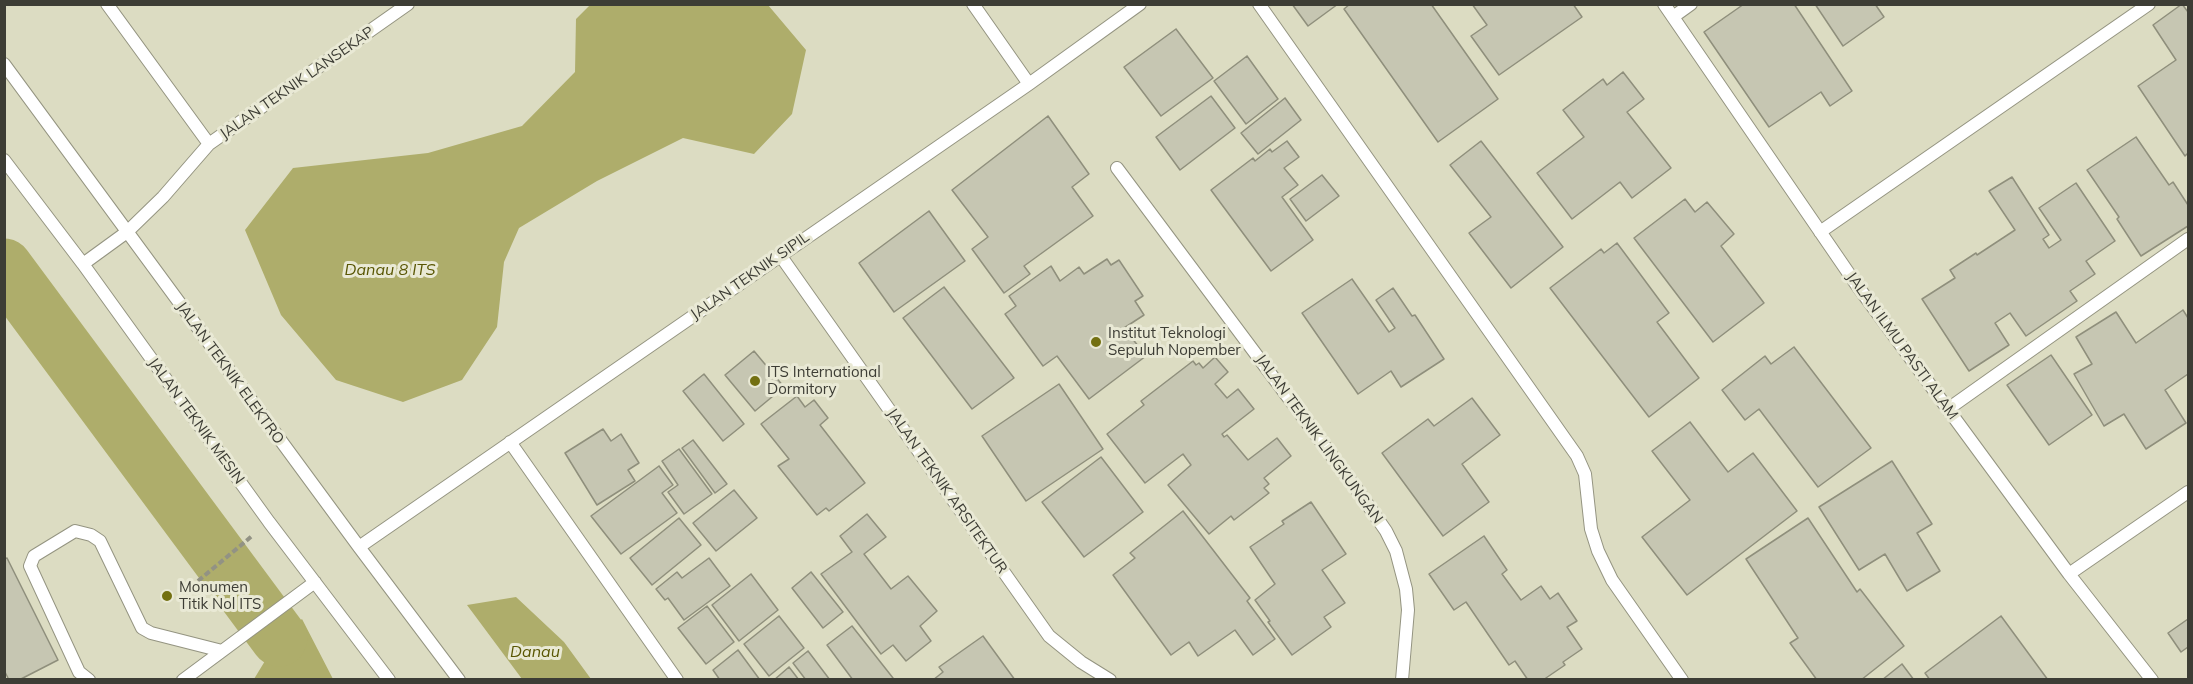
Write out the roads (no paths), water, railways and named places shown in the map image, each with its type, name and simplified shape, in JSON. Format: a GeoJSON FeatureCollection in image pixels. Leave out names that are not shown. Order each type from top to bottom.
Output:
{"type":"FeatureCollection","features":[{"type":"Feature","properties":{"kind":"lane","name":"JALAN TEKNIK LANSEKAP"},"geometry":{"type":"LineString","coordinates":[[107,4],[209,144],[408,4]]}},
{"type":"Feature","properties":{"kind":"lane"},"geometry":{"type":"LineString","coordinates":[[973,4],[1029,84]]}},
{"type":"Feature","properties":{"kind":"lane","name":"JALAN TEKNIK SIPIL"},"geometry":{"type":"LineString","coordinates":[[359,547],[1029,84],[1140,4]]}},
{"type":"Feature","properties":{"kind":"lane"},"geometry":{"type":"LineString","coordinates":[[1259,4],[1577,456],[1585,474],[1591,529],[1598,551],[1612,580],[1682,680]]}},
{"type":"Feature","properties":{"kind":"lane","name":"JALAN ILMU PASTI ALAM"},"geometry":{"type":"LineString","coordinates":[[1664,4],[1820,232],[2069,574],[2152,680]]}},
{"type":"Feature","properties":{"kind":"lane"},"geometry":{"type":"LineString","coordinates":[[1673,17],[1691,4]]}},
{"type":"Feature","properties":{"kind":"lane"},"geometry":{"type":"LineString","coordinates":[[1820,232],[2149,4]]}},
{"type":"Feature","properties":{"kind":"lane","name":"JALAN TEKNIK ELEKTRO"},"geometry":{"type":"LineString","coordinates":[[4,64],[459,680]]}},
{"type":"Feature","properties":{"kind":"lane"},"geometry":{"type":"LineString","coordinates":[[82,264],[127,232],[163,197],[209,144]]}},
{"type":"Feature","properties":{"kind":"lane","name":"JALAN TEKNIK MESIN"},"geometry":{"type":"LineString","coordinates":[[4,160],[389,680]]}},
{"type":"Feature","properties":{"kind":"lane","name":"JALAN TEKNIK LINGKUNGAN"},"geometry":{"type":"LineString","coordinates":[[1117,168],[1386,531],[1396,550],[1406,589],[1408,610],[1402,680]]}},
{"type":"Feature","properties":{"kind":"lane"},"geometry":{"type":"LineString","coordinates":[[1948,409],[2188,239]]}},
{"type":"Feature","properties":{"kind":"lane","name":"JALAN TEKNIK ARSITEKTUR"},"geometry":{"type":"LineString","coordinates":[[780,255],[1049,636],[1081,662],[1110,680]]}},
{"type":"Feature","properties":{"kind":"lane"},"geometry":{"type":"LineString","coordinates":[[510,442],[677,680]]}},
{"type":"Feature","properties":{"kind":"lane"},"geometry":{"type":"LineString","coordinates":[[2069,574],[2188,492]]}},
{"type":"Feature","properties":{"kind":"lane"},"geometry":{"type":"LineString","coordinates":[[89,680],[79,672],[30,566],[34,556],[75,531],[91,535],[100,542],[142,628],[151,633],[222,651]]}},
{"type":"Feature","properties":{"kind":"lane"},"geometry":{"type":"LineString","coordinates":[[183,680],[315,582]]}},
{"type":"Feature","properties":{"kind":"water","name":"Danau 8 ITS"},"geometry":{"type":"Polygon","coordinates":[[[590,5],[768,5],[806,50],[792,114],[754,154],[683,138],[597,181],[519,228],[504,262],[497,327],[462,380],[403,402],[336,380],[281,315],[245,230],[293,168],[428,153],[522,126],[575,72],[576,19],[590,5]]]}},
{"type":"Feature","properties":{"kind":"water","name":"Danau"},"geometry":{"type":"Polygon","coordinates":[[[516,597],[564,642],[591,679],[522,679],[467,605],[516,597]]]}},
{"type":"Feature","properties":{"kind":"water"},"geometry":{"type":"Polygon","coordinates":[[[302,619],[333,679],[254,679],[279,638],[302,619]]]}},
{"type":"Feature","properties":{"kind":"waterway"},"geometry":{"type":"LineString","coordinates":[[4,267],[279,638]]}},
{"type":"Feature","properties":{"kind":"place","name":"Institut Teknologi Sepuluh Nopember"},"geometry":{"type":"Point","coordinates":[1096,342]}},
{"type":"Feature","properties":{"kind":"place","name":"ITS International Dormitory"},"geometry":{"type":"Point","coordinates":[755,381]}},
{"type":"Feature","properties":{"kind":"place","name":"Monumen Titik Nol ITS"},"geometry":{"type":"Point","coordinates":[167,596]}}]}
